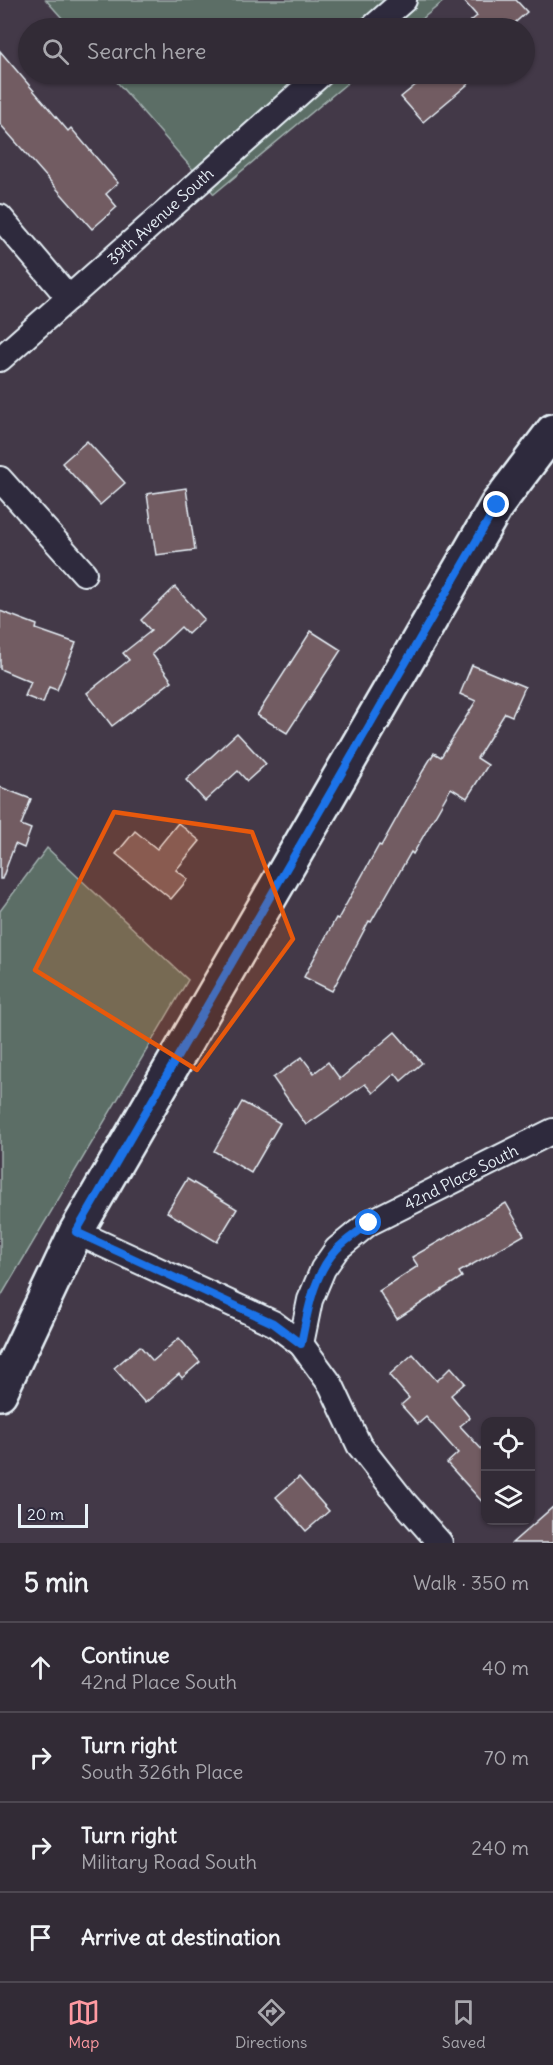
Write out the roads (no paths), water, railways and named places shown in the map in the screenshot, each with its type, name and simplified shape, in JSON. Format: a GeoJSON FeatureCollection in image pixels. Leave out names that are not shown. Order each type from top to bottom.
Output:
{"type":"FeatureCollection","features":[{"type":"Feature","properties":{"kind":"main road"},"geometry":{"type":"LineString","coordinates":[[0,1393],[76,1232],[497,505],[553,431]]}},
{"type":"Feature","properties":{"kind":"street"},"geometry":{"type":"LineString","coordinates":[[383,18],[404,0]]}},
{"type":"Feature","properties":{"kind":"street","name":"39th Avenue South"},"geometry":{"type":"LineString","coordinates":[[0,359],[310,84]]}},
{"type":"Feature","properties":{"kind":"street"},"geometry":{"type":"LineString","coordinates":[[0,217],[69,297]]}},
{"type":"Feature","properties":{"kind":"street"},"geometry":{"type":"LineString","coordinates":[[0,480],[84,573]]}},
{"type":"Feature","properties":{"kind":"street","name":"42nd Place South"},"geometry":{"type":"LineString","coordinates":[[301,1344],[310,1300],[323,1269],[337,1249],[369,1223],[553,1131]]}},
{"type":"Feature","properties":{"kind":"street"},"geometry":{"type":"LineString","coordinates":[[76,1232],[273,1323],[301,1344],[331,1385],[359,1445],[440,1543]]}}]}
